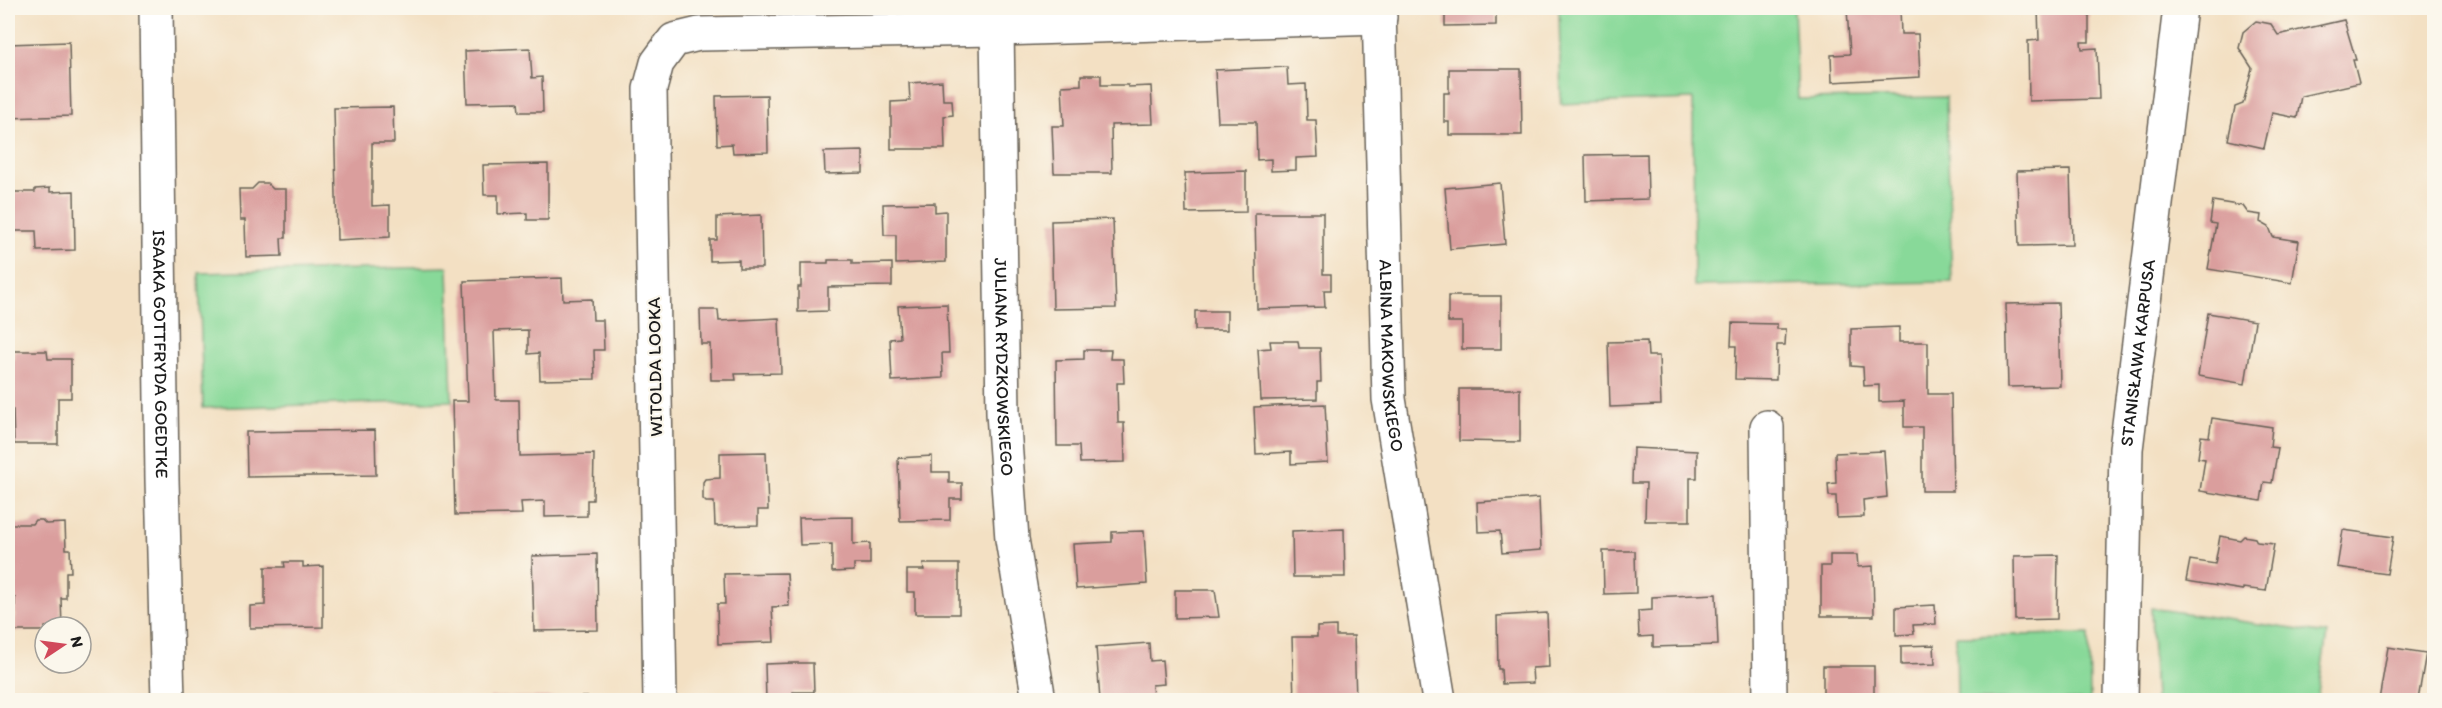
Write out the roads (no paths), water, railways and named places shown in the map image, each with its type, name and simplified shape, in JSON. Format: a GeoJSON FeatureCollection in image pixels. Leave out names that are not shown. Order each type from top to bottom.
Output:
{"type":"FeatureCollection","features":[{"type":"Feature","properties":{"kind":"street","name":"ISAAKA GOTTFRYDA GOEDTKE"},"geometry":{"type":"LineString","coordinates":[[156,8],[162,480],[168,700]]}},
{"type":"Feature","properties":{"kind":"street","name":"STANISŁAWA KARPUSA"},"geometry":{"type":"LineString","coordinates":[[2121,700],[2126,449],[2180,8]]}},
{"type":"Feature","properties":{"kind":"street"},"geometry":{"type":"LineString","coordinates":[[997,29],[1380,12]]}},
{"type":"Feature","properties":{"kind":"street","name":"ALBINA MAKOWSKIEGO"},"geometry":{"type":"LineString","coordinates":[[1380,12],[1389,399],[1439,700]]}},
{"type":"Feature","properties":{"kind":"street","name":"WITOLDA LOOKA"},"geometry":{"type":"LineString","coordinates":[[660,700],[650,88],[657,63],[674,40],[699,34],[997,29]]}},
{"type":"Feature","properties":{"kind":"street","name":"JULIANA RYDZKOWSKIEGO"},"geometry":{"type":"LineString","coordinates":[[997,29],[1002,413],[1012,539],[1039,700]]}},
{"type":"Feature","properties":{"kind":"street"},"geometry":{"type":"LineString","coordinates":[[1767,427],[1770,700]]}}]}
